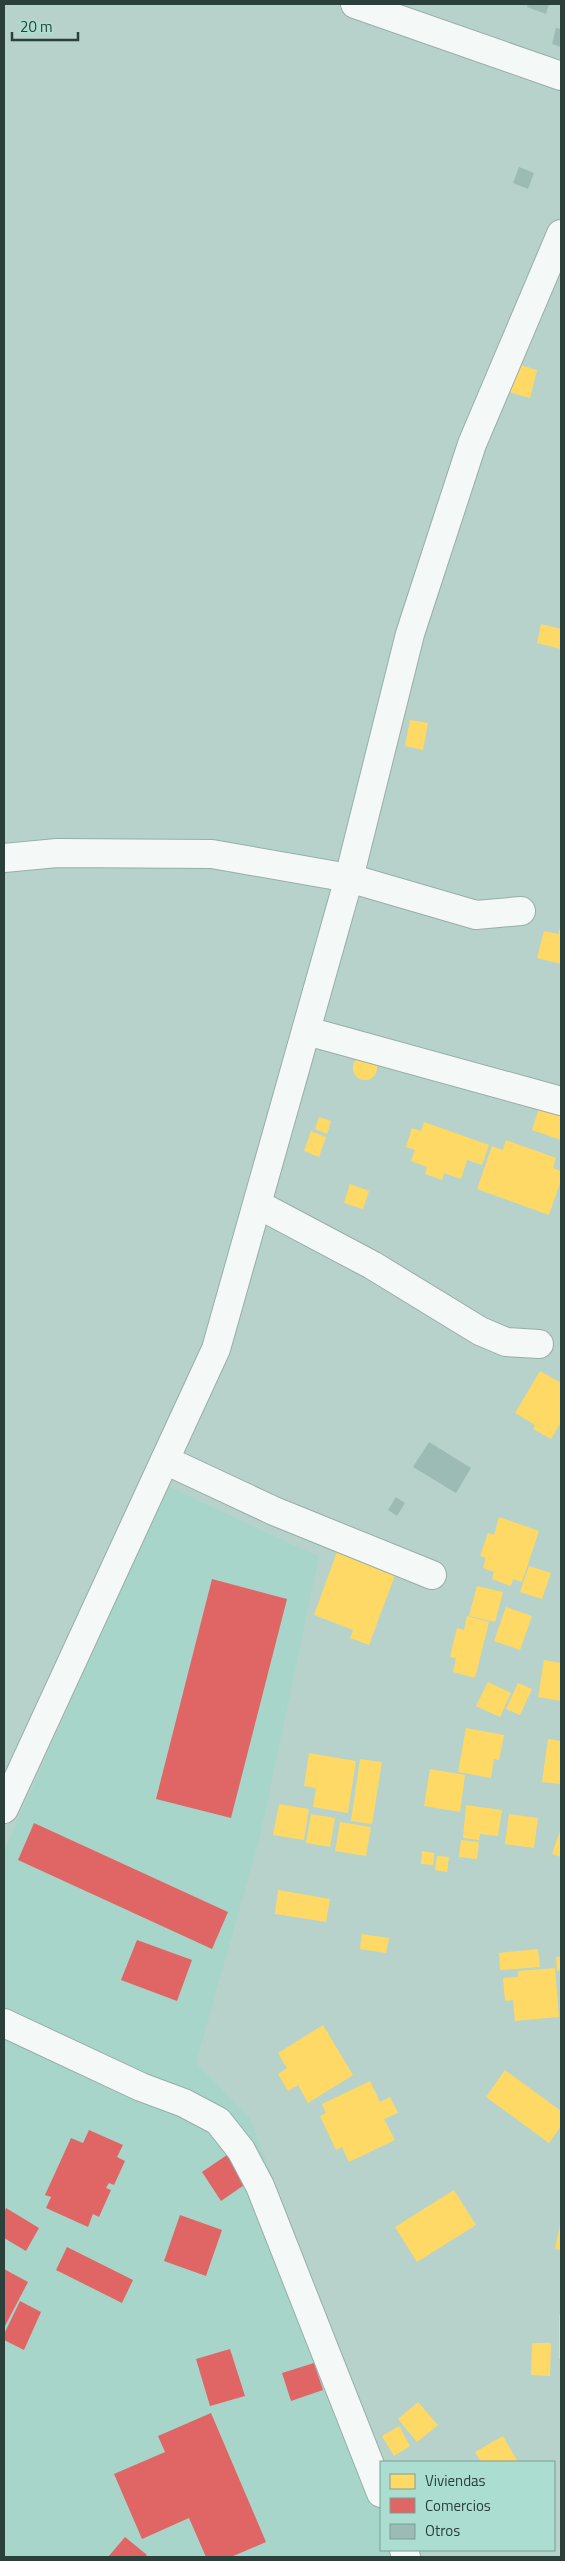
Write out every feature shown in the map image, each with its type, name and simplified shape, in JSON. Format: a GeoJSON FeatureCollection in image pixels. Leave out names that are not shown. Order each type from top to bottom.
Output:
{"type":"FeatureCollection","features":[{"type":"Feature","properties":{"kind":"street"},"geometry":{"type":"LineString","coordinates":[[355,4],[561,76]]}},
{"type":"Feature","properties":{"kind":"street"},"geometry":{"type":"LineString","coordinates":[[4,1809],[216,1349],[234,1292],[254,1216],[259,1205],[349,878],[410,634],[472,444],[560,243]]}},
{"type":"Feature","properties":{"kind":"street"},"geometry":{"type":"LineString","coordinates":[[4,858],[57,853],[212,854],[349,878],[476,916],[521,911]]}},
{"type":"Feature","properties":{"kind":"street"},"geometry":{"type":"LineString","coordinates":[[307,1031],[561,1101]]}},
{"type":"Feature","properties":{"kind":"street"},"geometry":{"type":"LineString","coordinates":[[259,1205],[372,1265],[480,1331],[506,1342],[539,1344]]}},
{"type":"Feature","properties":{"kind":"street"},"geometry":{"type":"LineString","coordinates":[[166,1460],[274,1511],[432,1575]]}},
{"type":"Feature","properties":{"kind":"street"},"geometry":{"type":"LineString","coordinates":[[4,2023],[141,2087],[184,2103],[218,2121],[224,2128],[240,2150],[260,2186],[380,2490]]}},
{"type":"Feature","properties":{"kind":"shaded area"},"geometry":{"type":"Polygon","coordinates":[[[167,1486],[319,1557],[259,1841],[196,2063],[249,2117],[385,2461],[380,2461],[380,2551],[420,2551],[423,2557],[4,2557],[4,1851],[167,1486]]]}},
{"type":"Feature","properties":{"kind":"building: Viviendas"},"geometry":{"type":"Polygon","coordinates":[[[517,364],[537,370],[530,398],[509,392],[517,364]]]}},
{"type":"Feature","properties":{"kind":"building: Viviendas"},"geometry":{"type":"Polygon","coordinates":[[[541,624],[561,629],[561,649],[537,643],[541,624]]]}},
{"type":"Feature","properties":{"kind":"building: Viviendas"},"geometry":{"type":"Polygon","coordinates":[[[410,720],[428,723],[423,750],[405,746],[410,720]]]}},
{"type":"Feature","properties":{"kind":"building: Viviendas"},"geometry":{"type":"Polygon","coordinates":[[[561,924],[561,964],[537,958],[544,931],[558,934],[561,924]]]}},
{"type":"Feature","properties":{"kind":"building: Viviendas"},"geometry":{"type":"Polygon","coordinates":[[[365,1056],[374,1059],[377,1068],[374,1077],[365,1080],[356,1077],[353,1068],[356,1059],[365,1056]]]}},
{"type":"Feature","properties":{"kind":"building: Viviendas"},"geometry":{"type":"Polygon","coordinates":[[[541,1102],[561,1108],[561,1140],[532,1130],[541,1102]]]}},
{"type":"Feature","properties":{"kind":"building: Viviendas"},"geometry":{"type":"Polygon","coordinates":[[[319,1117],[331,1121],[327,1134],[315,1129],[319,1117]]]}},
{"type":"Feature","properties":{"kind":"building: Viviendas"},"geometry":{"type":"Polygon","coordinates":[[[424,1122],[489,1145],[482,1165],[467,1160],[461,1179],[444,1173],[442,1180],[425,1174],[427,1167],[411,1161],[415,1150],[406,1147],[412,1128],[421,1131],[424,1122]]]}},
{"type":"Feature","properties":{"kind":"building: Viviendas"},"geometry":{"type":"Polygon","coordinates":[[[311,1131],[326,1137],[319,1157],[304,1151],[311,1131]]]}},
{"type":"Feature","properties":{"kind":"building: Viviendas"},"geometry":{"type":"Polygon","coordinates":[[[506,1140],[556,1158],[553,1168],[561,1171],[561,1180],[549,1215],[477,1189],[492,1146],[503,1150],[506,1140]]]}},
{"type":"Feature","properties":{"kind":"building: Viviendas"},"geometry":{"type":"Polygon","coordinates":[[[350,1184],[369,1191],[363,1209],[344,1203],[350,1184]]]}},
{"type":"Feature","properties":{"kind":"building: Viviendas"},"geometry":{"type":"Polygon","coordinates":[[[540,1371],[561,1383],[561,1422],[551,1439],[533,1429],[535,1425],[515,1413],[540,1371]]]}},
{"type":"Feature","properties":{"kind":"building: Viviendas"},"geometry":{"type":"Polygon","coordinates":[[[499,1517],[539,1531],[522,1582],[513,1579],[511,1586],[492,1579],[494,1572],[483,1568],[486,1558],[480,1556],[488,1533],[494,1535],[499,1517]]]}},
{"type":"Feature","properties":{"kind":"building: Viviendas"},"geometry":{"type":"Polygon","coordinates":[[[338,1549],[397,1570],[369,1645],[350,1638],[353,1630],[314,1615],[338,1549]]]}},
{"type":"Feature","properties":{"kind":"building: Viviendas"},"geometry":{"type":"Polygon","coordinates":[[[529,1566],[551,1573],[542,1599],[520,1592],[529,1566]]]}},
{"type":"Feature","properties":{"kind":"building: Viviendas"},"geometry":{"type":"Polygon","coordinates":[[[477,1586],[503,1592],[495,1622],[469,1616],[477,1586]]]}},
{"type":"Feature","properties":{"kind":"building: Viviendas"},"geometry":{"type":"Polygon","coordinates":[[[506,1607],[532,1616],[520,1650],[494,1641],[506,1607]]]}},
{"type":"Feature","properties":{"kind":"building: Viviendas"},"geometry":{"type":"Polygon","coordinates":[[[467,1616],[489,1622],[475,1678],[453,1672],[456,1658],[450,1657],[457,1628],[464,1630],[467,1616]]]}},
{"type":"Feature","properties":{"kind":"building: Viviendas"},"geometry":{"type":"Polygon","coordinates":[[[544,1660],[561,1663],[561,1701],[538,1697],[544,1660]]]}},
{"type":"Feature","properties":{"kind":"building: Viviendas"},"geometry":{"type":"Polygon","coordinates":[[[488,1682],[511,1693],[500,1717],[476,1706],[488,1682]]]}},
{"type":"Feature","properties":{"kind":"building: Viviendas"},"geometry":{"type":"Polygon","coordinates":[[[518,1683],[532,1689],[520,1715],[506,1709],[518,1683]]]}},
{"type":"Feature","properties":{"kind":"building: Viviendas"},"geometry":{"type":"Polygon","coordinates":[[[466,1728],[504,1735],[499,1760],[494,1759],[491,1778],[458,1772],[466,1728]]]}},
{"type":"Feature","properties":{"kind":"building: Viviendas"},"geometry":{"type":"Polygon","coordinates":[[[548,1739],[561,1741],[561,1784],[542,1782],[548,1739]]]}},
{"type":"Feature","properties":{"kind":"building: Viviendas"},"geometry":{"type":"Polygon","coordinates":[[[309,1753],[356,1761],[348,1813],[313,1807],[316,1788],[304,1786],[309,1753]]]}},
{"type":"Feature","properties":{"kind":"building: Viviendas"},"geometry":{"type":"Polygon","coordinates":[[[360,1759],[382,1762],[372,1824],[351,1821],[360,1759]]]}},
{"type":"Feature","properties":{"kind":"building: Viviendas"},"geometry":{"type":"Polygon","coordinates":[[[430,1769],[465,1775],[460,1812],[424,1806],[430,1769]]]}},
{"type":"Feature","properties":{"kind":"building: Viviendas"},"geometry":{"type":"Polygon","coordinates":[[[279,1804],[309,1809],[304,1840],[273,1835],[279,1804]]]}},
{"type":"Feature","properties":{"kind":"building: Viviendas"},"geometry":{"type":"Polygon","coordinates":[[[466,1805],[502,1810],[498,1836],[480,1834],[479,1840],[463,1838],[466,1805]]]}},
{"type":"Feature","properties":{"kind":"building: Viviendas"},"geometry":{"type":"Polygon","coordinates":[[[311,1814],[335,1818],[330,1847],[306,1843],[311,1814]]]}},
{"type":"Feature","properties":{"kind":"building: Viviendas"},"geometry":{"type":"Polygon","coordinates":[[[509,1814],[538,1818],[534,1848],[505,1844],[509,1814]]]}},
{"type":"Feature","properties":{"kind":"building: Viviendas"},"geometry":{"type":"Polygon","coordinates":[[[340,1822],[371,1827],[366,1856],[335,1851],[340,1822]]]}},
{"type":"Feature","properties":{"kind":"building: Viviendas"},"geometry":{"type":"Polygon","coordinates":[[[561,1828],[561,1857],[552,1854],[561,1828]]]}},
{"type":"Feature","properties":{"kind":"building: Viviendas"},"geometry":{"type":"Polygon","coordinates":[[[461,1840],[479,1842],[477,1859],[459,1857],[461,1840]]]}},
{"type":"Feature","properties":{"kind":"building: Viviendas"},"geometry":{"type":"Polygon","coordinates":[[[422,1851],[434,1853],[433,1865],[421,1864],[422,1851]]]}},
{"type":"Feature","properties":{"kind":"building: Viviendas"},"geometry":{"type":"Polygon","coordinates":[[[437,1856],[449,1857],[447,1872],[435,1870],[437,1856]]]}},
{"type":"Feature","properties":{"kind":"building: Viviendas"},"geometry":{"type":"Polygon","coordinates":[[[278,1890],[330,1899],[326,1922],[275,1914],[278,1890]]]}},
{"type":"Feature","properties":{"kind":"building: Viviendas"},"geometry":{"type":"Polygon","coordinates":[[[362,1934],[389,1938],[386,1953],[360,1949],[362,1934]]]}},
{"type":"Feature","properties":{"kind":"building: Viviendas"},"geometry":{"type":"Polygon","coordinates":[[[538,1949],[540,1967],[500,1970],[499,1953],[538,1949]]]}},
{"type":"Feature","properties":{"kind":"building: Viviendas"},"geometry":{"type":"Polygon","coordinates":[[[556,1957],[561,1957],[561,1970],[557,1971],[556,1957]]]}},
{"type":"Feature","properties":{"kind":"building: Viviendas"},"geometry":{"type":"Polygon","coordinates":[[[555,1968],[559,2017],[515,2021],[513,2000],[505,2001],[503,1978],[518,1977],[518,1971],[555,1968]]]}},
{"type":"Feature","properties":{"kind":"building: Viviendas"},"geometry":{"type":"Polygon","coordinates":[[[323,2025],[353,2075],[308,2103],[298,2085],[288,2091],[278,2074],[287,2068],[278,2053],[323,2025]]]}},
{"type":"Feature","properties":{"kind":"building: Viviendas"},"geometry":{"type":"Polygon","coordinates":[[[505,2070],[561,2111],[561,2126],[549,2143],[486,2097],[505,2070]]]}},
{"type":"Feature","properties":{"kind":"building: Viviendas"},"geometry":{"type":"Polygon","coordinates":[[[370,2081],[380,2102],[390,2097],[398,2113],[384,2119],[395,2140],[349,2162],[342,2147],[336,2150],[320,2116],[326,2113],[322,2104],[370,2081]]]}},
{"type":"Feature","properties":{"kind":"building: Viviendas"},"geometry":{"type":"Polygon","coordinates":[[[454,2190],[476,2225],[417,2262],[395,2227],[454,2190]]]}},
{"type":"Feature","properties":{"kind":"building: Viviendas"},"geometry":{"type":"Polygon","coordinates":[[[561,2224],[561,2250],[555,2249],[561,2224]]]}},
{"type":"Feature","properties":{"kind":"building: Viviendas"},"geometry":{"type":"Polygon","coordinates":[[[559,2315],[561,2315],[561,2359],[559,2359],[559,2315]]]}},
{"type":"Feature","properties":{"kind":"building: Viviendas"},"geometry":{"type":"Polygon","coordinates":[[[532,2343],[551,2343],[550,2376],[531,2375],[532,2343]]]}},
{"type":"Feature","properties":{"kind":"building: Viviendas"},"geometry":{"type":"Polygon","coordinates":[[[418,2402],[438,2425],[417,2442],[398,2419],[418,2402]]]}},
{"type":"Feature","properties":{"kind":"building: Viviendas"},"geometry":{"type":"Polygon","coordinates":[[[399,2426],[410,2446],[394,2456],[382,2436],[399,2426]]]}},
{"type":"Feature","properties":{"kind":"building: Viviendas"},"geometry":{"type":"Polygon","coordinates":[[[503,2436],[517,2461],[480,2461],[475,2452],[503,2436]]]}},
{"type":"Feature","properties":{"kind":"building: Comercios"},"geometry":{"type":"Polygon","coordinates":[[[212,1579],[287,1599],[231,1818],[156,1799],[212,1579]]]}},
{"type":"Feature","properties":{"kind":"building: Comercios"},"geometry":{"type":"Polygon","coordinates":[[[34,1823],[228,1912],[212,1949],[18,1860],[34,1823]]]}},
{"type":"Feature","properties":{"kind":"building: Comercios"},"geometry":{"type":"Polygon","coordinates":[[[137,1940],[192,1960],[177,2001],[121,1980],[137,1940]]]}},
{"type":"Feature","properties":{"kind":"building: Comercios"},"geometry":{"type":"Polygon","coordinates":[[[89,2130],[123,2145],[117,2157],[125,2161],[114,2185],[109,2183],[106,2188],[111,2190],[99,2217],[93,2214],[88,2227],[46,2208],[51,2197],[45,2195],[71,2138],[83,2143],[89,2130]]]}},
{"type":"Feature","properties":{"kind":"building: Comercios"},"geometry":{"type":"Polygon","coordinates":[[[227,2155],[247,2183],[221,2201],[202,2172],[227,2155]]]}},
{"type":"Feature","properties":{"kind":"building: Comercios"},"geometry":{"type":"Polygon","coordinates":[[[6,2208],[39,2228],[26,2251],[4,2238],[4,2212],[6,2208]]]}},
{"type":"Feature","properties":{"kind":"building: Comercios"},"geometry":{"type":"Polygon","coordinates":[[[180,2215],[222,2230],[206,2276],[164,2261],[180,2215]]]}},
{"type":"Feature","properties":{"kind":"building: Comercios"},"geometry":{"type":"Polygon","coordinates":[[[67,2247],[133,2280],[122,2303],[56,2270],[67,2247]]]}},
{"type":"Feature","properties":{"kind":"building: Comercios"},"geometry":{"type":"Polygon","coordinates":[[[4,2269],[28,2282],[4,2328],[4,2269]]]}},
{"type":"Feature","properties":{"kind":"building: Comercios"},"geometry":{"type":"Polygon","coordinates":[[[20,2301],[41,2312],[24,2350],[4,2340],[4,2334],[20,2301]]]}},
{"type":"Feature","properties":{"kind":"building: Comercios"},"geometry":{"type":"Polygon","coordinates":[[[230,2349],[245,2396],[210,2406],[196,2359],[230,2349]]]}},
{"type":"Feature","properties":{"kind":"building: Comercios"},"geometry":{"type":"Polygon","coordinates":[[[314,2363],[323,2390],[291,2401],[282,2373],[314,2363]]]}},
{"type":"Feature","properties":{"kind":"building: Comercios"},"geometry":{"type":"Polygon","coordinates":[[[211,2413],[266,2542],[231,2557],[206,2557],[189,2518],[142,2539],[114,2474],[165,2452],[158,2436],[211,2413]]]}},
{"type":"Feature","properties":{"kind":"building: Comercios"},"geometry":{"type":"Polygon","coordinates":[[[125,2537],[147,2555],[145,2557],[108,2557],[125,2537]]]}},
{"type":"Feature","properties":{"kind":"building: Otros"},"geometry":{"type":"Polygon","coordinates":[[[528,4],[549,4],[546,14],[527,7],[528,4]]]}},
{"type":"Feature","properties":{"kind":"building: Otros"},"geometry":{"type":"Polygon","coordinates":[[[556,28],[561,29],[561,47],[552,44],[556,28]]]}},
{"type":"Feature","properties":{"kind":"building: Otros"},"geometry":{"type":"Polygon","coordinates":[[[519,167],[534,173],[528,189],[513,183],[519,167]]]}},
{"type":"Feature","properties":{"kind":"building: Otros"},"geometry":{"type":"Polygon","coordinates":[[[429,1442],[471,1468],[456,1493],[413,1467],[429,1442]]]}},
{"type":"Feature","properties":{"kind":"building: Otros"},"geometry":{"type":"Polygon","coordinates":[[[396,1497],[405,1503],[397,1516],[388,1510],[396,1497]]]}}]}
